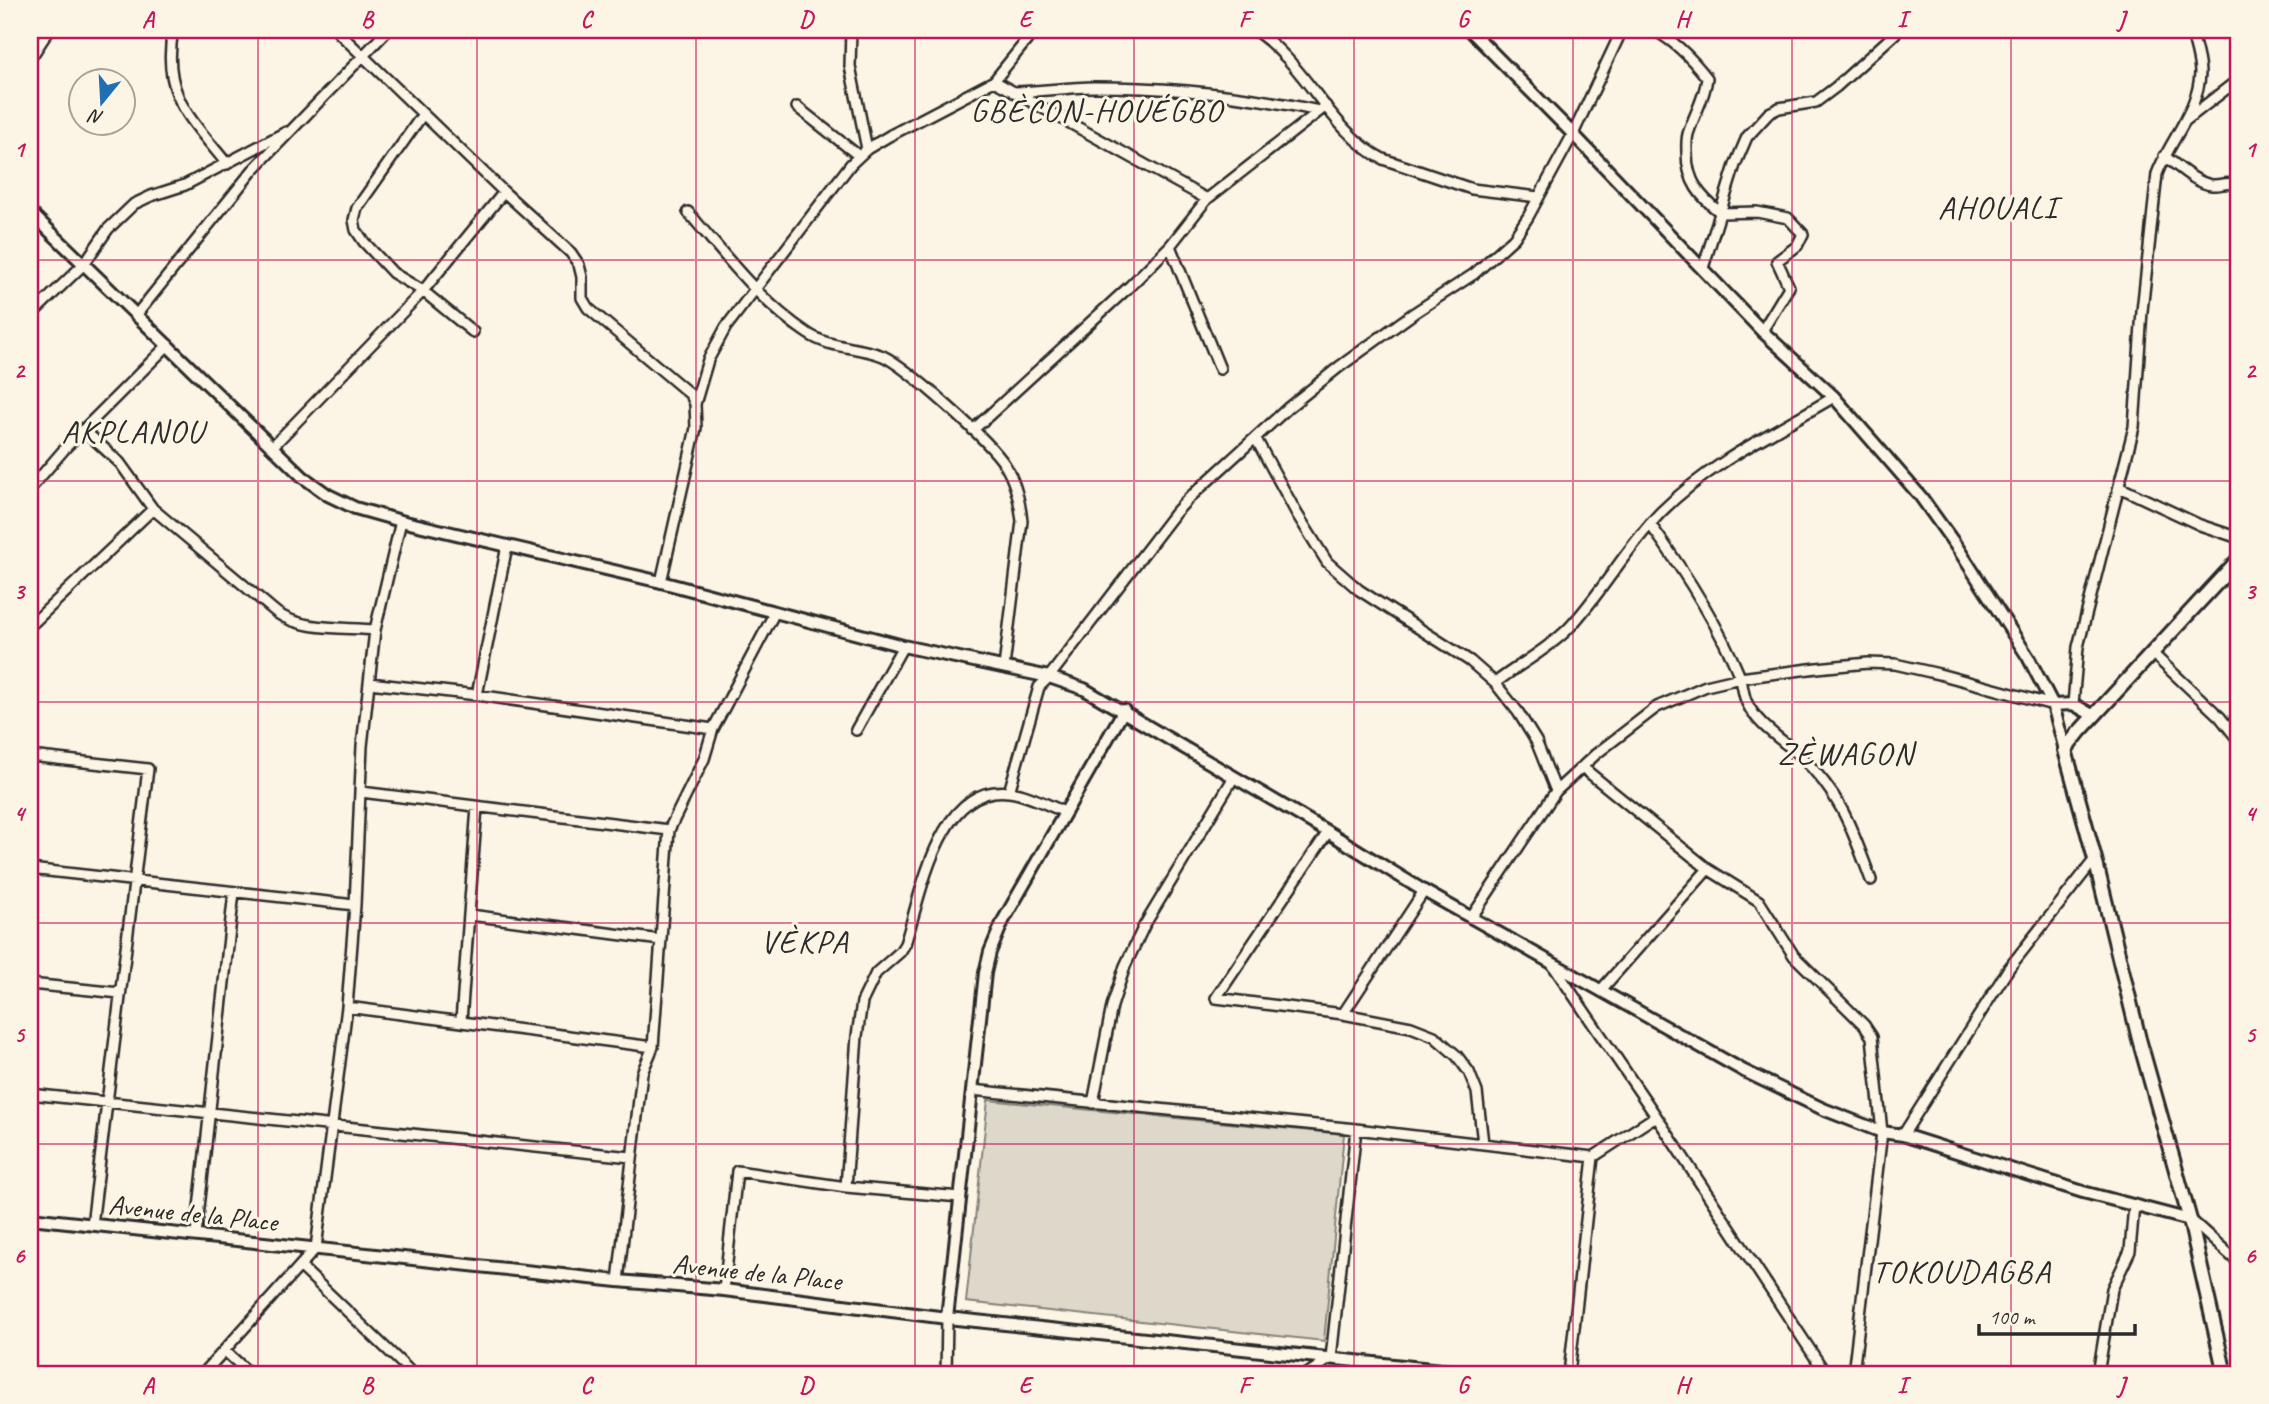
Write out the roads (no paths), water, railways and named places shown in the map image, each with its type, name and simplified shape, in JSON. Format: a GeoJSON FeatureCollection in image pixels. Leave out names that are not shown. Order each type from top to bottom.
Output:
{"type":"FeatureCollection","features":[{"type":"Feature","properties":{"kind":"main road"},"geometry":{"type":"LineString","coordinates":[[2225,1374],[2190,1220],[2139,1039],[2065,750],[2239,559]]}},
{"type":"Feature","properties":{"kind":"street"},"geometry":{"type":"LineString","coordinates":[[30,59],[49,30]]}},
{"type":"Feature","properties":{"kind":"street"},"geometry":{"type":"LineString","coordinates":[[173,30],[169,61],[172,83],[179,101],[227,164]]}},
{"type":"Feature","properties":{"kind":"street"},"geometry":{"type":"LineString","coordinates":[[336,30],[571,253],[579,265],[582,298],[588,308],[681,385],[695,404]]}},
{"type":"Feature","properties":{"kind":"street"},"geometry":{"type":"LineString","coordinates":[[137,314],[253,170],[388,30]]}},
{"type":"Feature","properties":{"kind":"street"},"geometry":{"type":"LineString","coordinates":[[851,30],[850,65],[867,149]]}},
{"type":"Feature","properties":{"kind":"street"},"geometry":{"type":"LineString","coordinates":[[662,582],[696,428],[695,404],[716,344],[835,183],[859,156],[867,149],[993,81],[1035,30]]}},
{"type":"Feature","properties":{"kind":"street"},"geometry":{"type":"LineString","coordinates":[[1254,30],[1280,50],[1323,109],[1360,144],[1382,159],[1472,189],[1538,197]]}},
{"type":"Feature","properties":{"kind":"street"},"geometry":{"type":"LineString","coordinates":[[1470,30],[1762,331],[1834,397],[1921,497],[1959,550],[2028,657],[2053,705],[2065,750]]}},
{"type":"Feature","properties":{"kind":"street"},"geometry":{"type":"LineString","coordinates":[[1009,792],[1037,692],[1175,513],[1289,407],[1414,313],[1474,274],[1514,238],[1573,134],[1622,30]]}},
{"type":"Feature","properties":{"kind":"street"},"geometry":{"type":"LineString","coordinates":[[1653,30],[1664,35],[1698,66],[1707,78],[1706,91],[1687,135],[1687,167],[1702,198],[1721,213],[1758,212],[1788,218],[1803,234],[1797,246],[1777,261],[1789,288],[1762,331]]}},
{"type":"Feature","properties":{"kind":"street"},"geometry":{"type":"LineString","coordinates":[[2073,704],[2078,647],[2134,427],[2143,298],[2157,174],[2164,156],[2185,121],[2200,73],[2191,30]]}},
{"type":"Feature","properties":{"kind":"street"},"geometry":{"type":"LineString","coordinates":[[1703,268],[1735,165],[1747,138],[1769,113],[1779,108],[1816,102],[1898,31]]}},
{"type":"Feature","properties":{"kind":"street"},"geometry":{"type":"LineString","coordinates":[[2185,121],[2239,79]]}},
{"type":"Feature","properties":{"kind":"street"},"geometry":{"type":"LineString","coordinates":[[993,81],[1207,199]]}},
{"type":"Feature","properties":{"kind":"street"},"geometry":{"type":"LineString","coordinates":[[1013,92],[1068,87],[1127,88],[1236,97],[1323,109]]}},
{"type":"Feature","properties":{"kind":"street"},"geometry":{"type":"LineString","coordinates":[[797,107],[859,156]]}},
{"type":"Feature","properties":{"kind":"street"},"geometry":{"type":"LineString","coordinates":[[973,430],[1081,333],[1170,246],[1207,199],[1323,109]]}},
{"type":"Feature","properties":{"kind":"street"},"geometry":{"type":"LineString","coordinates":[[423,114],[357,208],[354,220],[356,230],[393,273],[423,291],[473,332]]}},
{"type":"Feature","properties":{"kind":"street"},"geometry":{"type":"LineString","coordinates":[[30,316],[84,264],[108,229],[134,204],[185,185],[293,128]]}},
{"type":"Feature","properties":{"kind":"street"},"geometry":{"type":"LineString","coordinates":[[2164,156],[2197,179],[2213,185],[2228,182],[2239,187]]}},
{"type":"Feature","properties":{"kind":"street"},"geometry":{"type":"LineString","coordinates":[[272,446],[423,291],[504,192]]}},
{"type":"Feature","properties":{"kind":"street"},"geometry":{"type":"LineString","coordinates":[[30,212],[303,477],[328,495],[355,508],[662,582],[903,646],[1049,677],[1084,689],[1124,710],[1424,891],[1744,1071],[1823,1109],[1882,1132],[1903,1135],[2083,1192],[2190,1220],[2239,1263]]}},
{"type":"Feature","properties":{"kind":"street"},"geometry":{"type":"LineString","coordinates":[[688,212],[754,290],[800,328],[817,339],[868,351],[898,365],[973,430],[1007,468],[1021,508],[1022,533],[1004,667]]}},
{"type":"Feature","properties":{"kind":"street"},"geometry":{"type":"LineString","coordinates":[[1170,246],[1220,369]]}},
{"type":"Feature","properties":{"kind":"street"},"geometry":{"type":"LineString","coordinates":[[30,489],[168,345]]}},
{"type":"Feature","properties":{"kind":"street"},"geometry":{"type":"LineString","coordinates":[[1495,683],[1565,631],[1586,609],[1662,511],[1713,468],[1834,397]]}},
{"type":"Feature","properties":{"kind":"street"},"geometry":{"type":"LineString","coordinates":[[84,430],[120,464],[153,509],[286,619],[300,623],[375,630]]}},
{"type":"Feature","properties":{"kind":"street"},"geometry":{"type":"LineString","coordinates":[[1256,439],[1282,489],[1327,562],[1359,590],[1470,662],[1495,683],[1536,741],[1556,791]]}},
{"type":"Feature","properties":{"kind":"street"},"geometry":{"type":"LineString","coordinates":[[2119,487],[2200,525],[2239,538]]}},
{"type":"Feature","properties":{"kind":"street"},"geometry":{"type":"LineString","coordinates":[[30,626],[153,509]]}},
{"type":"Feature","properties":{"kind":"street"},"geometry":{"type":"LineString","coordinates":[[203,1374],[316,1248],[347,1007],[375,630],[401,521]]}},
{"type":"Feature","properties":{"kind":"street"},"geometry":{"type":"LineString","coordinates":[[1650,524],[1674,557],[1707,613],[1740,678],[1746,703],[1762,724],[1800,756],[1835,794],[1851,826],[1871,880]]}},
{"type":"Feature","properties":{"kind":"street"},"geometry":{"type":"LineString","coordinates":[[477,695],[508,546]]}},
{"type":"Feature","properties":{"kind":"street"},"geometry":{"type":"LineString","coordinates":[[618,1281],[642,1073],[653,1047],[668,830],[704,759],[713,729],[775,612]]}},
{"type":"Feature","properties":{"kind":"street"},"geometry":{"type":"LineString","coordinates":[[856,730],[903,646]]}},
{"type":"Feature","properties":{"kind":"street"},"geometry":{"type":"LineString","coordinates":[[2153,654],[2220,717],[2239,741]]}},
{"type":"Feature","properties":{"kind":"street"},"geometry":{"type":"LineString","coordinates":[[1471,918],[1556,791],[1657,706],[1706,687],[1740,678],[1868,663],[1895,664],[2053,705],[2073,704],[2094,716]]}},
{"type":"Feature","properties":{"kind":"street"},"geometry":{"type":"LineString","coordinates":[[369,683],[477,695],[713,729]]}},
{"type":"Feature","properties":{"kind":"street"},"geometry":{"type":"LineString","coordinates":[[946,1374],[947,1318],[985,973],[990,952],[1003,921],[1124,710]]}},
{"type":"Feature","properties":{"kind":"street"},"geometry":{"type":"LineString","coordinates":[[30,756],[148,769],[92,1226]]}},
{"type":"Feature","properties":{"kind":"street"},"geometry":{"type":"LineString","coordinates":[[1582,767],[1708,869],[1759,901],[1794,956],[1869,1030],[1874,1046],[1882,1132],[1853,1374]]}},
{"type":"Feature","properties":{"kind":"street"},"geometry":{"type":"LineString","coordinates":[[1093,1103],[1112,1006],[1125,966],[1144,926],[1234,777]]}},
{"type":"Feature","properties":{"kind":"street"},"geometry":{"type":"LineString","coordinates":[[361,792],[668,830]]}},
{"type":"Feature","properties":{"kind":"street"},"geometry":{"type":"LineString","coordinates":[[846,1187],[857,1036],[866,992],[876,973],[900,952],[905,944],[946,826],[968,802],[1009,792],[1065,812]]}},
{"type":"Feature","properties":{"kind":"street"},"geometry":{"type":"LineString","coordinates":[[461,1021],[477,807]]}},
{"type":"Feature","properties":{"kind":"street"},"geometry":{"type":"LineString","coordinates":[[1328,832],[1216,998],[1343,1014],[1423,1031],[1444,1043],[1469,1072],[1477,1092],[1483,1143]]}},
{"type":"Feature","properties":{"kind":"street"},"geometry":{"type":"LineString","coordinates":[[1903,1135],[2009,968],[2095,859]]}},
{"type":"Feature","properties":{"kind":"street"},"geometry":{"type":"LineString","coordinates":[[30,869],[355,905]]}},
{"type":"Feature","properties":{"kind":"street"},"geometry":{"type":"LineString","coordinates":[[1601,990],[1708,869]]}},
{"type":"Feature","properties":{"kind":"street"},"geometry":{"type":"LineString","coordinates":[[1343,1014],[1424,891]]}},
{"type":"Feature","properties":{"kind":"street"},"geometry":{"type":"LineString","coordinates":[[196,1235],[234,892]]}},
{"type":"Feature","properties":{"kind":"street"},"geometry":{"type":"LineString","coordinates":[[470,915],[661,940]]}},
{"type":"Feature","properties":{"kind":"street"},"geometry":{"type":"LineString","coordinates":[[1552,964],[1657,1116],[1826,1374]]}},
{"type":"Feature","properties":{"kind":"street"},"geometry":{"type":"LineString","coordinates":[[30,984],[120,993]]}},
{"type":"Feature","properties":{"kind":"street"},"geometry":{"type":"LineString","coordinates":[[347,1007],[653,1047]]}},
{"type":"Feature","properties":{"kind":"street"},"geometry":{"type":"LineString","coordinates":[[972,1090],[1356,1129],[1593,1157],[1657,1116]]}},
{"type":"Feature","properties":{"kind":"street"},"geometry":{"type":"LineString","coordinates":[[30,1094],[631,1157]]}},
{"type":"Feature","properties":{"kind":"street"},"geometry":{"type":"LineString","coordinates":[[1307,1374],[1331,1358],[1356,1129]]}},
{"type":"Feature","properties":{"kind":"street"},"geometry":{"type":"LineString","coordinates":[[1569,1374],[1593,1157]]}},
{"type":"Feature","properties":{"kind":"street"},"geometry":{"type":"LineString","coordinates":[[724,1290],[737,1171],[846,1187],[960,1197]]}},
{"type":"Feature","properties":{"kind":"street"},"geometry":{"type":"LineString","coordinates":[[2098,1374],[2112,1289],[2130,1251],[2134,1205]]}},
{"type":"Feature","properties":{"kind":"street","name":"Avenue de la Place"},"geometry":{"type":"LineString","coordinates":[[30,1218],[724,1290],[947,1318],[1479,1374]]}},
{"type":"Feature","properties":{"kind":"street"},"geometry":{"type":"LineString","coordinates":[[300,1266],[413,1374]]}},
{"type":"Feature","properties":{"kind":"street"},"geometry":{"type":"LineString","coordinates":[[225,1351],[250,1374]]}},
{"type":"Feature","properties":{"kind":"district","name":"GBÈCON-HOUÉGBO"},"geometry":{"type":"Point","coordinates":[1097,110]}},
{"type":"Feature","properties":{"kind":"district","name":"AHOUALI"},"geometry":{"type":"Point","coordinates":[1998,207]}},
{"type":"Feature","properties":{"kind":"district","name":"AKPLANOU"},"geometry":{"type":"Point","coordinates":[133,431]}},
{"type":"Feature","properties":{"kind":"district","name":"ZÈWAGON"},"geometry":{"type":"Point","coordinates":[1846,753]}},
{"type":"Feature","properties":{"kind":"district","name":"VÈKPA"},"geometry":{"type":"Point","coordinates":[805,941]}},
{"type":"Feature","properties":{"kind":"district","name":"TOKOUDAGBA"},"geometry":{"type":"Point","coordinates":[1962,1271]}}]}
